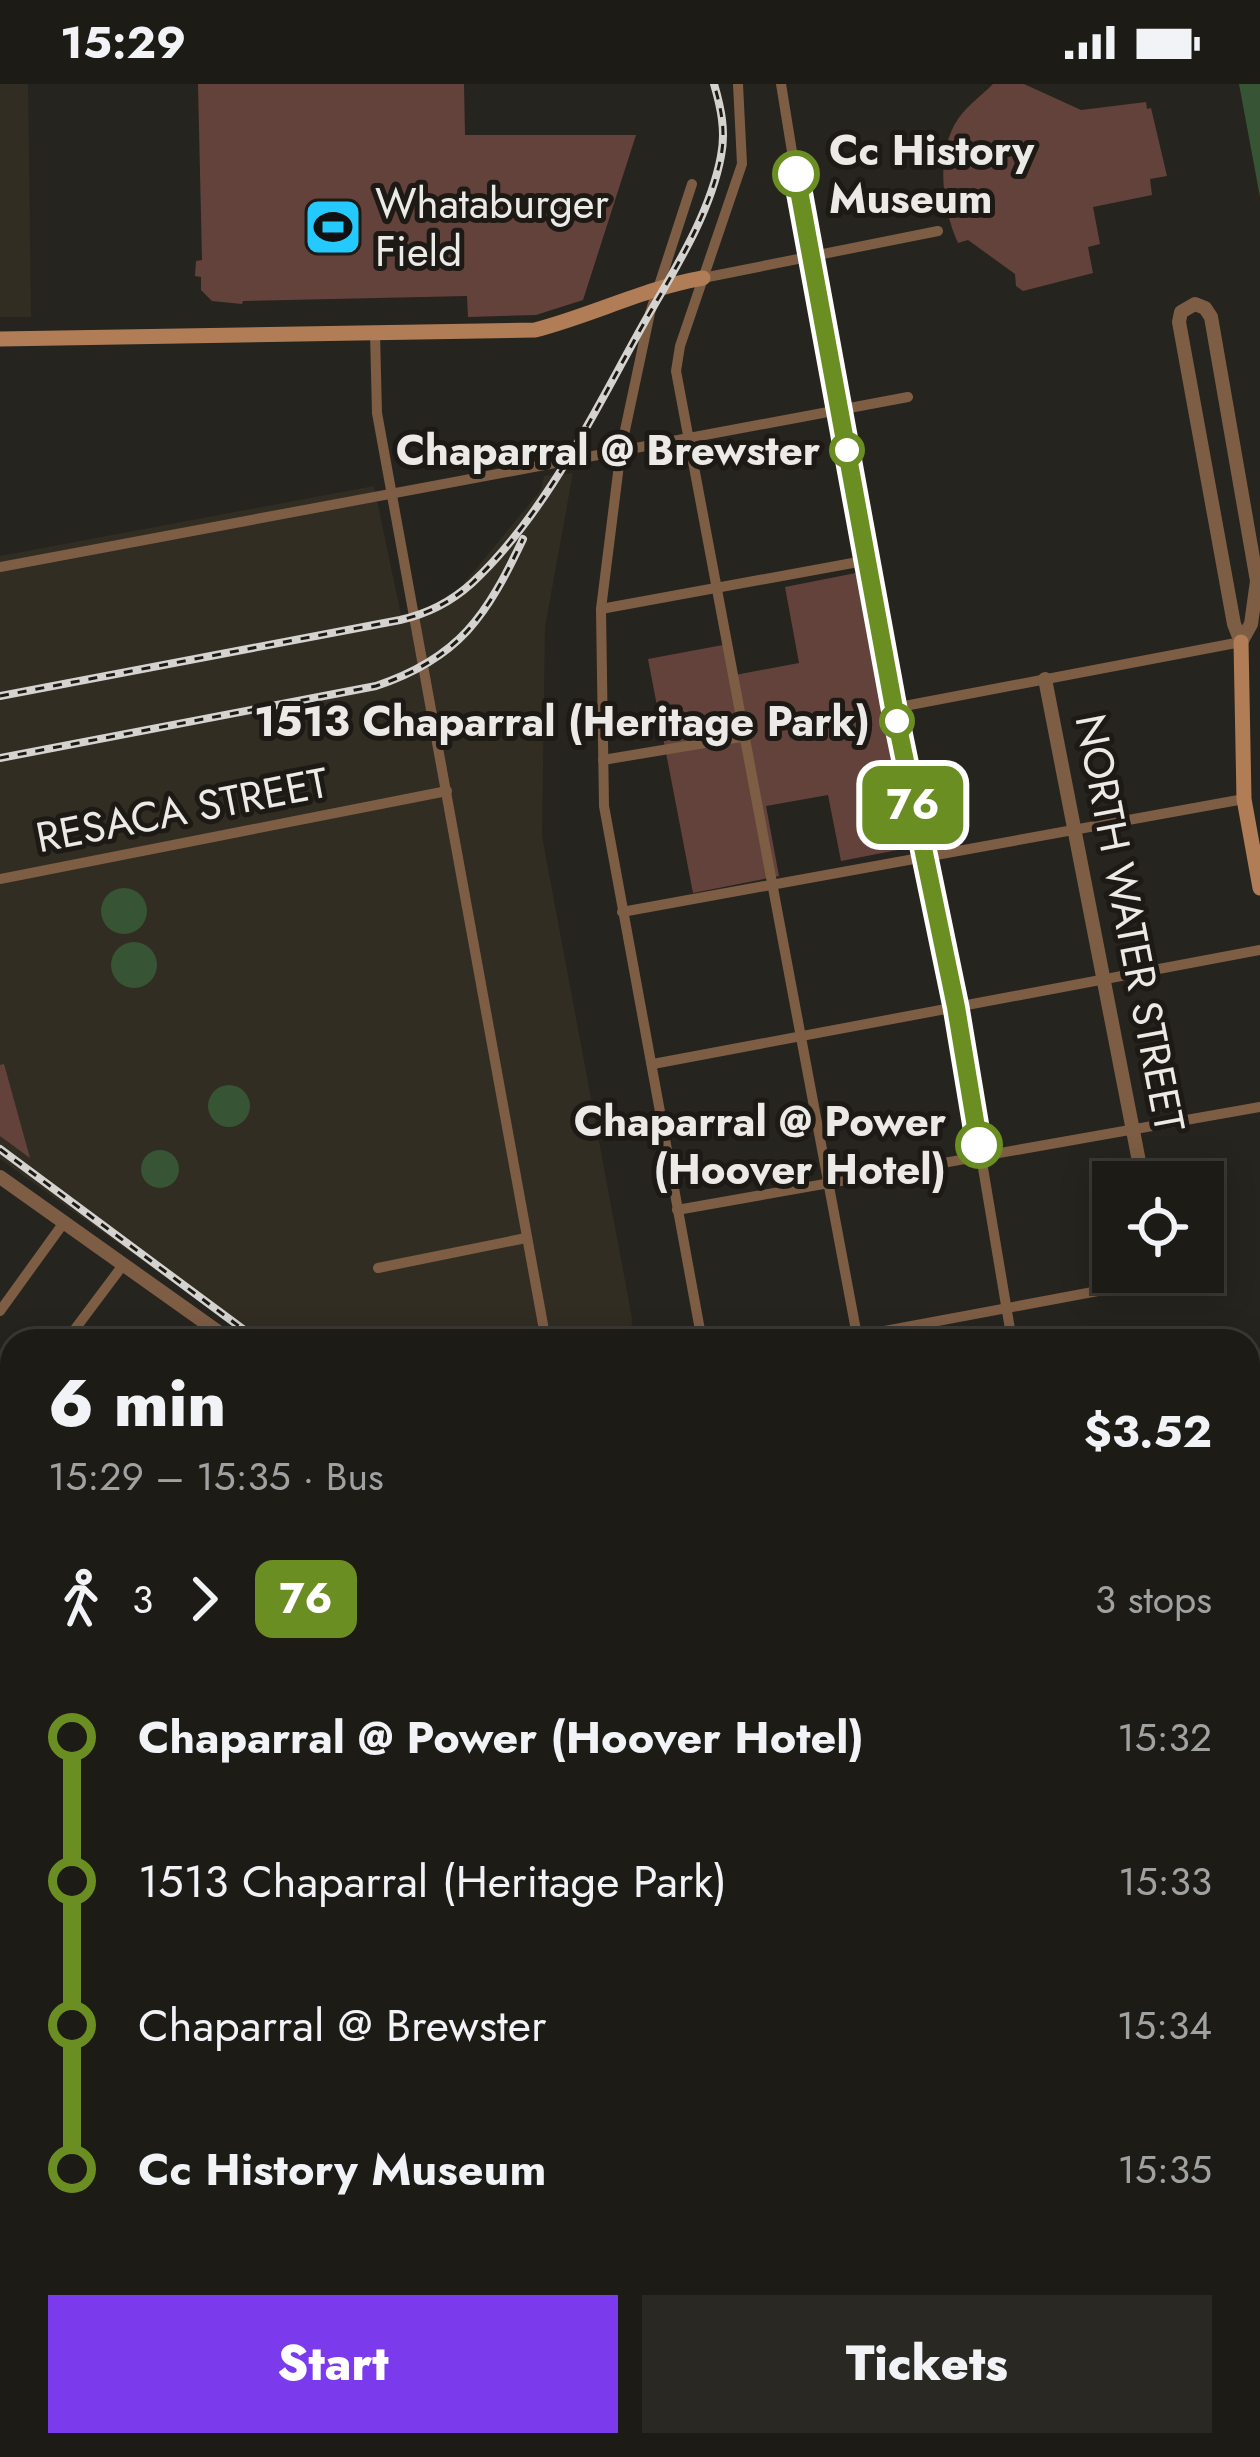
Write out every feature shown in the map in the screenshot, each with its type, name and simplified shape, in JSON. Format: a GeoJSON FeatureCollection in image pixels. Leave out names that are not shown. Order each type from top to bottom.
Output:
{"type":"FeatureCollection","features":[{"type":"Feature","properties":{"kind":"main road"},"geometry":{"type":"LineString","coordinates":[[0,339],[536,330],[575,320],[658,286],[703,278]]}},
{"type":"Feature","properties":{"kind":"main road"},"geometry":{"type":"LineString","coordinates":[[1241,642],[1244,799],[1260,888]]}},
{"type":"Feature","properties":{"kind":"street"},"geometry":{"type":"LineString","coordinates":[[738,84],[742,164],[680,346],[676,371],[856,1329]]}},
{"type":"Feature","properties":{"kind":"street"},"geometry":{"type":"LineString","coordinates":[[770,84],[783,104]]}},
{"type":"Feature","properties":{"kind":"street"},"geometry":{"type":"LineString","coordinates":[[781,84],[808,256],[956,1007],[1010,1329]]}},
{"type":"Feature","properties":{"kind":"street"},"geometry":{"type":"LineString","coordinates":[[692,184],[658,286],[621,449],[601,609],[604,806],[700,1329]]}},
{"type":"Feature","properties":{"kind":"street"},"geometry":{"type":"LineString","coordinates":[[703,278],[938,231]]}},
{"type":"Feature","properties":{"kind":"street"},"geometry":{"type":"LineString","coordinates":[[1195,304],[1211,317],[1257,581],[1251,624],[1241,642],[1179,322],[1185,308],[1195,304]]}},
{"type":"Feature","properties":{"kind":"street"},"geometry":{"type":"LineString","coordinates":[[375,333],[377,413],[544,1329]]}},
{"type":"Feature","properties":{"kind":"street"},"geometry":{"type":"LineString","coordinates":[[0,567],[908,397]]}},
{"type":"Feature","properties":{"kind":"street"},"geometry":{"type":"LineString","coordinates":[[601,609],[869,560]]}},
{"type":"Feature","properties":{"kind":"street"},"geometry":{"type":"LineString","coordinates":[[894,708],[1241,642]]}},
{"type":"Feature","properties":{"kind":"street","name":"NORTH WATER STREET"},"geometry":{"type":"LineString","coordinates":[[1045,679],[1140,1161]]}},
{"type":"Feature","properties":{"kind":"street"},"geometry":{"type":"LineString","coordinates":[[603,760],[747,736]]}},
{"type":"Feature","properties":{"kind":"street","name":"RESACA STREET"},"geometry":{"type":"LineString","coordinates":[[0,879],[447,791]]}},
{"type":"Feature","properties":{"kind":"street"},"geometry":{"type":"LineString","coordinates":[[622,913],[1244,799]]}},
{"type":"Feature","properties":{"kind":"street"},"geometry":{"type":"LineString","coordinates":[[653,1064],[1260,950]]}},
{"type":"Feature","properties":{"kind":"street"},"geometry":{"type":"LineString","coordinates":[[677,1210],[1260,1106]]}},
{"type":"Feature","properties":{"kind":"street"},"geometry":{"type":"LineString","coordinates":[[0,1201],[6,1182],[214,1329]]}},
{"type":"Feature","properties":{"kind":"street"},"geometry":{"type":"LineString","coordinates":[[0,1311],[65,1221]]}},
{"type":"Feature","properties":{"kind":"street"},"geometry":{"type":"LineString","coordinates":[[378,1268],[526,1238]]}},
{"type":"Feature","properties":{"kind":"street"},"geometry":{"type":"LineString","coordinates":[[74,1329],[122,1265]]}},
{"type":"Feature","properties":{"kind":"street"},"geometry":{"type":"LineString","coordinates":[[904,1329],[1092,1292]]}},
{"type":"Feature","properties":{"kind":"shaded area"},"geometry":{"type":"Polygon","coordinates":[[[0,84],[28,84],[31,317],[0,317],[0,84]]]}},
{"type":"Feature","properties":{"kind":"shaded area","name":"Whataburger Field"},"geometry":{"type":"Polygon","coordinates":[[[198,84],[464,84],[465,135],[636,135],[583,300],[536,315],[468,317],[467,296],[212,301],[201,290],[201,277],[195,276],[196,261],[202,260],[198,84]]]}},
{"type":"Feature","properties":{"kind":"shaded area"},"geometry":{"type":"Polygon","coordinates":[[[993,84],[1024,84],[1081,110],[1146,102],[1147,109],[1151,108],[1167,176],[1150,179],[1152,195],[1093,207],[1100,244],[1088,247],[1093,273],[1023,291],[1016,286],[1015,274],[968,240],[958,243],[945,197],[946,148],[958,119],[993,84]]]}},
{"type":"Feature","properties":{"kind":"shaded area"},"geometry":{"type":"Polygon","coordinates":[[[1239,84],[1260,84],[1260,197],[1239,84]]]}},
{"type":"Feature","properties":{"kind":"shaded area"},"geometry":{"type":"Polygon","coordinates":[[[573,473],[545,627],[542,836],[632,1329],[238,1329],[0,1159],[0,556],[374,486],[401,615],[429,609],[456,593],[541,490],[544,476],[573,473]]]}},
{"type":"Feature","properties":{"kind":"shaded area"},"geometry":{"type":"Polygon","coordinates":[[[856,573],[908,848],[841,861],[828,795],[766,806],[779,876],[693,893],[648,659],[728,644],[735,675],[799,663],[785,587],[856,573]]]}},
{"type":"Feature","properties":{"kind":"shaded area"},"geometry":{"type":"Polygon","coordinates":[[[124,888],[141,894],[147,911],[141,928],[124,934],[107,928],[101,911],[107,894],[124,888]]]}},
{"type":"Feature","properties":{"kind":"shaded area"},"geometry":{"type":"Polygon","coordinates":[[[134,942],[151,948],[157,965],[151,982],[134,988],[117,982],[111,965],[117,948],[134,942]]]}},
{"type":"Feature","properties":{"kind":"shaded area"},"geometry":{"type":"Polygon","coordinates":[[[4,1064],[30,1158],[0,1136],[0,1065],[4,1064]]]}},
{"type":"Feature","properties":{"kind":"shaded area"},"geometry":{"type":"Polygon","coordinates":[[[229,1085],[244,1091],[250,1106],[244,1121],[229,1127],[214,1121],[208,1106],[214,1091],[229,1085]]]}},
{"type":"Feature","properties":{"kind":"shaded area"},"geometry":{"type":"Polygon","coordinates":[[[160,1150],[173,1156],[179,1169],[173,1182],[160,1188],[147,1182],[141,1169],[147,1156],[160,1150]]]}},
{"type":"Feature","properties":{"kind":"railway"},"geometry":{"type":"LineString","coordinates":[[0,696],[400,620],[438,606],[472,583],[546,493],[689,242],[721,156],[722,120],[714,84]]}},
{"type":"Feature","properties":{"kind":"railway"},"geometry":{"type":"LineString","coordinates":[[0,758],[376,686],[405,675],[468,630],[497,590],[523,539]]}},
{"type":"Feature","properties":{"kind":"railway"},"geometry":{"type":"LineString","coordinates":[[0,1149],[243,1329]]}},
{"type":"Feature","properties":{"kind":"bus line","name":"76"},"geometry":{"type":"LineString","coordinates":[[796,174],[979,1145]]}},
{"type":"Feature","properties":{"kind":"place","name":"Cc History Museum"},"geometry":{"type":"Point","coordinates":[796,174]}},
{"type":"Feature","properties":{"kind":"place","name":"Whataburger Field"},"geometry":{"type":"Point","coordinates":[333,227]}},
{"type":"Feature","properties":{"kind":"place","name":"Chaparral @ Brewster"},"geometry":{"type":"Point","coordinates":[847,450]}},
{"type":"Feature","properties":{"kind":"place","name":"1513 Chaparral (Heritage Park)"},"geometry":{"type":"Point","coordinates":[897,721]}},
{"type":"Feature","properties":{"kind":"place","name":"Chaparral @ Power (Hoover Hotel)"},"geometry":{"type":"Point","coordinates":[979,1145]}}]}
